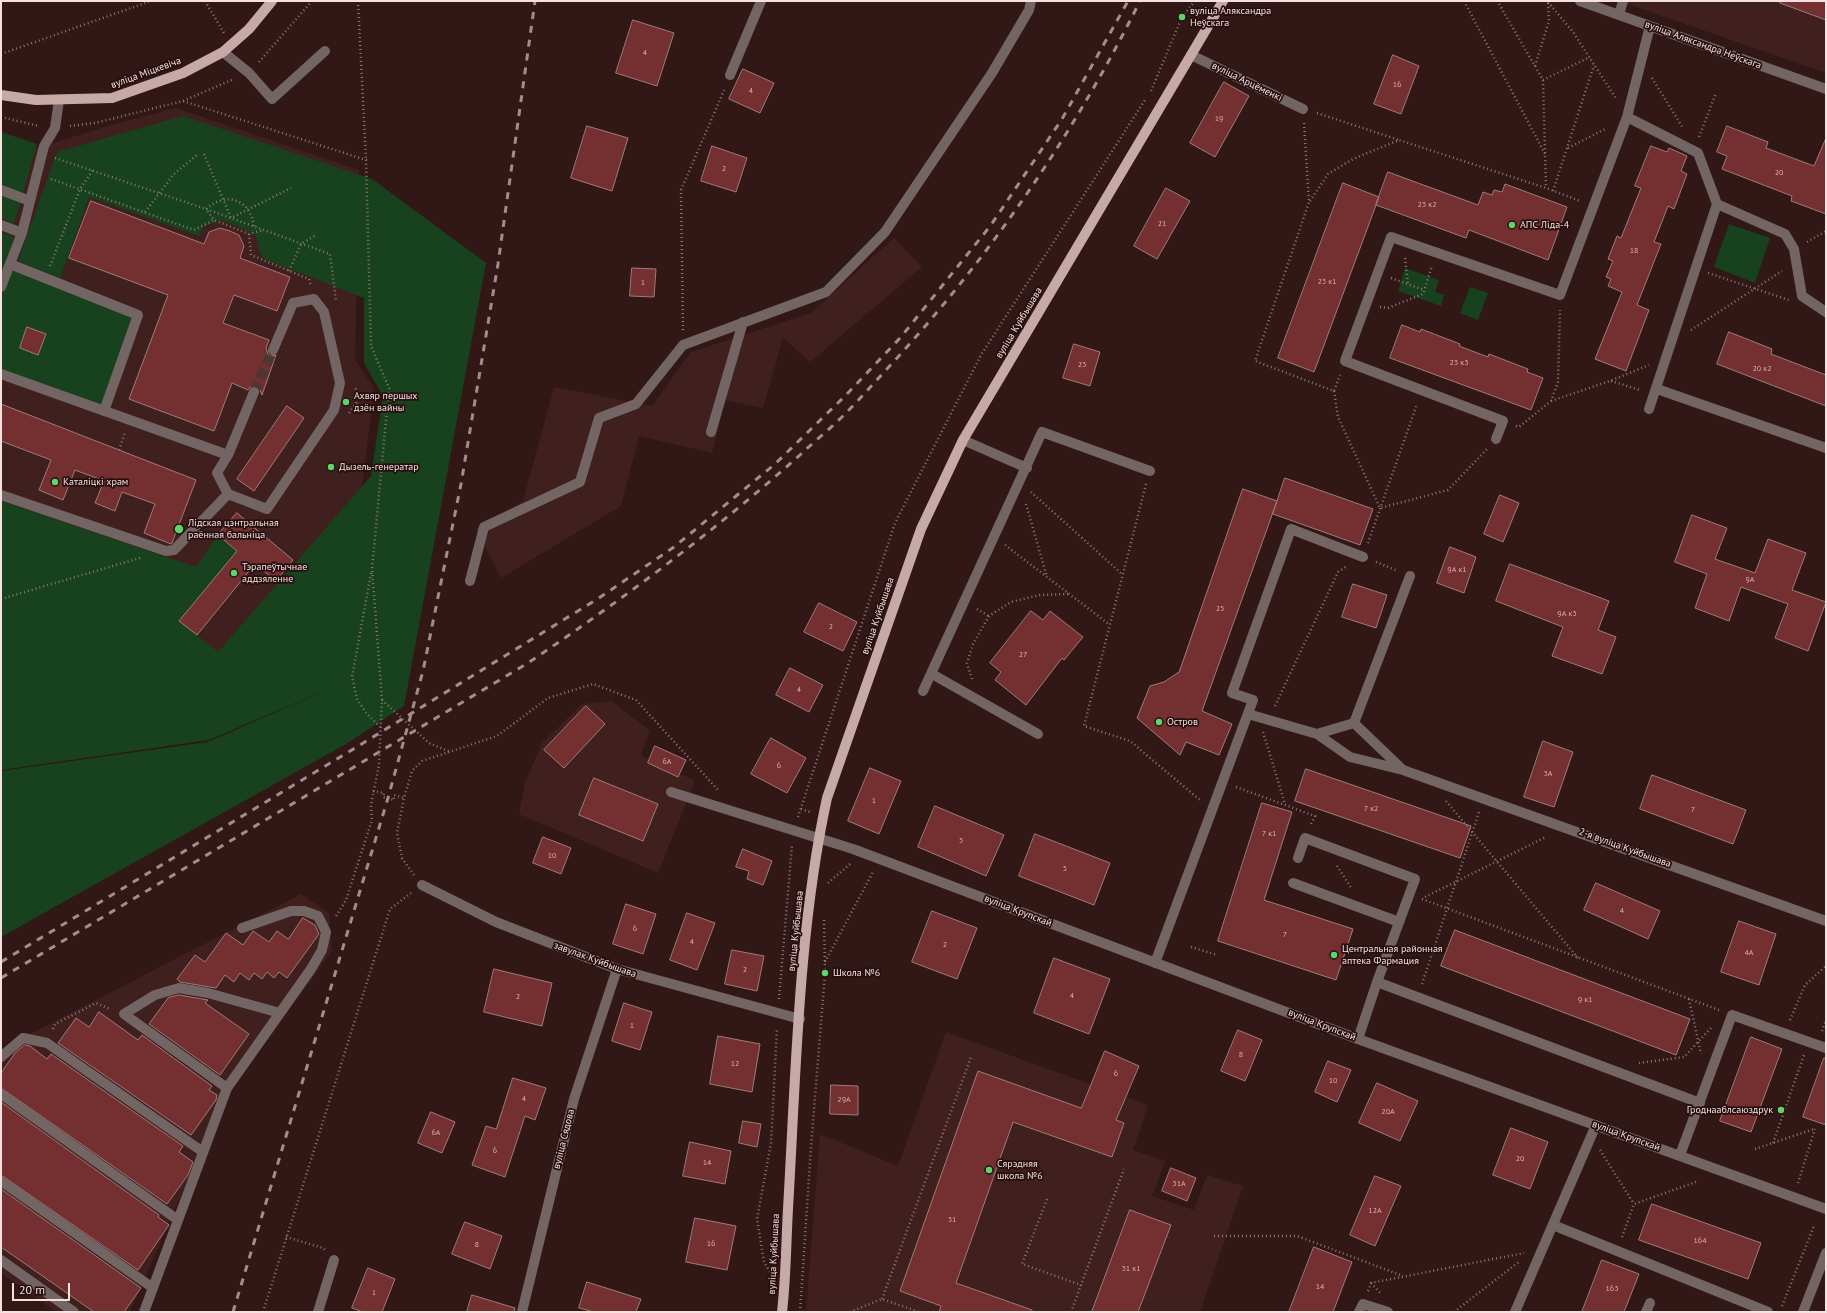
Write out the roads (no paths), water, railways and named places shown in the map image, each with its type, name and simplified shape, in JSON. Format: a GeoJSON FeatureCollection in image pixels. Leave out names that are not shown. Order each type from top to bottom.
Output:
{"type":"FeatureCollection","features":[{"type":"Feature","properties":{"kind":"main road","name":"вуліца Міцкевіча"},"geometry":{"type":"LineString","coordinates":[[1,95],[36,100],[112,98],[183,73],[227,48],[249,29],[272,1]]}},
{"type":"Feature","properties":{"kind":"main road","name":"вуліца Куйбышава"},"geometry":{"type":"LineString","coordinates":[[782,1312],[800,1019],[808,916],[818,838],[827,798],[919,537],[963,440],[1224,1]]}},
{"type":"Feature","properties":{"kind":"street"},"geometry":{"type":"LineString","coordinates":[[730,75],[760,1]]}},
{"type":"Feature","properties":{"kind":"street"},"geometry":{"type":"LineString","coordinates":[[470,581],[484,527],[580,482],[599,418],[636,404],[683,345],[826,292],[885,232],[992,73],[1030,10],[1031,1]]}},
{"type":"Feature","properties":{"kind":"street","name":"вуліца Аляксандра Неўскага"},"geometry":{"type":"LineString","coordinates":[[1580,1],[1826,89]]}},
{"type":"Feature","properties":{"kind":"street"},"geometry":{"type":"LineString","coordinates":[[1618,15],[1624,1]]}},
{"type":"Feature","properties":{"kind":"street"},"geometry":{"type":"LineString","coordinates":[[1496,439],[1502,421],[1345,361],[1391,237],[1560,295],[1627,117],[1650,26]]}},
{"type":"Feature","properties":{"kind":"street"},"geometry":{"type":"LineString","coordinates":[[227,48],[272,99],[325,51]]}},
{"type":"Feature","properties":{"kind":"street","name":"вуліца Арцёменкі"},"geometry":{"type":"LineString","coordinates":[[1191,55],[1302,109]]}},
{"type":"Feature","properties":{"kind":"street"},"geometry":{"type":"LineString","coordinates":[[1,287],[22,233],[44,146],[55,128],[59,100]]}},
{"type":"Feature","properties":{"kind":"street"},"geometry":{"type":"LineString","coordinates":[[1627,117],[1696,150],[1717,204],[1668,357],[1649,409]]}},
{"type":"Feature","properties":{"kind":"street"},"geometry":{"type":"LineString","coordinates":[[1,190],[30,201]]}},
{"type":"Feature","properties":{"kind":"street"},"geometry":{"type":"LineString","coordinates":[[1717,204],[1785,234],[1794,249],[1802,296],[1826,312]]}},
{"type":"Feature","properties":{"kind":"street"},"geometry":{"type":"LineString","coordinates":[[1,225],[22,233]]}},
{"type":"Feature","properties":{"kind":"street"},"geometry":{"type":"LineString","coordinates":[[10,264],[138,315],[104,411]]}},
{"type":"Feature","properties":{"kind":"street"},"geometry":{"type":"LineString","coordinates":[[254,392],[228,455],[217,473],[228,494],[267,509],[334,410],[340,383],[324,312],[314,299],[294,303],[273,350]]}},
{"type":"Feature","properties":{"kind":"street"},"geometry":{"type":"LineString","coordinates":[[711,432],[743,322]]}},
{"type":"Feature","properties":{"kind":"street"},"geometry":{"type":"LineString","coordinates":[[1,374],[228,455]]}},
{"type":"Feature","properties":{"kind":"street"},"geometry":{"type":"LineString","coordinates":[[1656,392],[1826,448]]}},
{"type":"Feature","properties":{"kind":"street"},"geometry":{"type":"LineString","coordinates":[[923,691],[1027,468],[1042,432],[1150,471]]}},
{"type":"Feature","properties":{"kind":"street"},"geometry":{"type":"LineString","coordinates":[[963,440],[1027,468]]}},
{"type":"Feature","properties":{"kind":"street"},"geometry":{"type":"LineString","coordinates":[[1,495],[166,551],[174,550],[228,494]]}},
{"type":"Feature","properties":{"kind":"street"},"geometry":{"type":"LineString","coordinates":[[1155,963],[1253,700],[1232,693],[1291,529],[1363,557]]}},
{"type":"Feature","properties":{"kind":"street"},"geometry":{"type":"LineString","coordinates":[[1354,723],[1410,576]]}},
{"type":"Feature","properties":{"kind":"street"},"geometry":{"type":"LineString","coordinates":[[932,674],[1038,734]]}},
{"type":"Feature","properties":{"kind":"street"},"geometry":{"type":"LineString","coordinates":[[1248,714],[1318,734],[1354,723]]}},
{"type":"Feature","properties":{"kind":"street"},"geometry":{"type":"LineString","coordinates":[[1354,723],[1403,770]]}},
{"type":"Feature","properties":{"kind":"street","name":"2-я вуліца Куйбышава"},"geometry":{"type":"LineString","coordinates":[[1318,734],[1350,757],[1424,776],[1826,921]]}},
{"type":"Feature","properties":{"kind":"street","name":"вуліца Крупскай"},"geometry":{"type":"LineString","coordinates":[[671,792],[853,849],[1358,1039],[1826,1209]]}},
{"type":"Feature","properties":{"kind":"street"},"geometry":{"type":"LineString","coordinates":[[1298,858],[1305,838],[1415,879],[1377,982],[1358,1039]]}},
{"type":"Feature","properties":{"kind":"street"},"geometry":{"type":"LineString","coordinates":[[1293,883],[1399,922]]}},
{"type":"Feature","properties":{"kind":"street","name":"завулак Куйбышава"},"geometry":{"type":"LineString","coordinates":[[422,885],[496,922],[617,969],[800,1019]]}},
{"type":"Feature","properties":{"kind":"street"},"geometry":{"type":"LineString","coordinates":[[144,1312],[227,1088],[312,969],[322,950],[326,932],[318,916],[304,911],[291,911],[242,928]]}},
{"type":"Feature","properties":{"kind":"street","name":"вуліца Сядова"},"geometry":{"type":"LineString","coordinates":[[522,1312],[574,1099],[617,969]]}},
{"type":"Feature","properties":{"kind":"street"},"geometry":{"type":"LineString","coordinates":[[1377,982],[1700,1103]]}},
{"type":"Feature","properties":{"kind":"street"},"geometry":{"type":"LineString","coordinates":[[227,1088],[124,1014],[155,995],[179,988],[208,993],[280,1013]]}},
{"type":"Feature","properties":{"kind":"street"},"geometry":{"type":"LineString","coordinates":[[1680,1155],[1732,1015],[1826,1048]]}},
{"type":"Feature","properties":{"kind":"street"},"geometry":{"type":"LineString","coordinates":[[1,1057],[23,1038],[46,1043],[203,1152]]}},
{"type":"Feature","properties":{"kind":"street"},"geometry":{"type":"LineString","coordinates":[[1,1094],[178,1220]]}},
{"type":"Feature","properties":{"kind":"street"},"geometry":{"type":"LineString","coordinates":[[1515,1312],[1596,1125]]}},
{"type":"Feature","properties":{"kind":"street"},"geometry":{"type":"LineString","coordinates":[[1,1181],[153,1288]]}},
{"type":"Feature","properties":{"kind":"street"},"geometry":{"type":"LineString","coordinates":[[1553,1224],[1768,1312]]}},
{"type":"Feature","properties":{"kind":"street"},"geometry":{"type":"LineString","coordinates":[[1803,1312],[1826,1253]]}},
{"type":"Feature","properties":{"kind":"street"},"geometry":{"type":"LineString","coordinates":[[1,1260],[74,1312]]}},
{"type":"Feature","properties":{"kind":"street"},"geometry":{"type":"LineString","coordinates":[[318,1312],[334,1260]]}},
{"type":"Feature","properties":{"kind":"street"},"geometry":{"type":"LineString","coordinates":[[1361,1308],[1388,1312]]}},
{"type":"Feature","properties":{"kind":"tunnel"},"geometry":{"type":"LineString","coordinates":[[254,392],[273,350]]}},
{"type":"Feature","properties":{"kind":"railway"},"geometry":{"type":"LineString","coordinates":[[233,1312],[388,798],[423,671],[461,484],[498,264],[535,1]]}},
{"type":"Feature","properties":{"kind":"railway"},"geometry":{"type":"LineString","coordinates":[[1,962],[360,745],[599,598],[674,547],[775,464],[846,395],[901,337],[991,225],[1062,119],[1128,1]]}},
{"type":"Feature","properties":{"kind":"railway"},"geometry":{"type":"LineString","coordinates":[[1,978],[528,663],[599,614],[668,563],[768,482],[850,409],[923,328],[994,241],[1057,148],[1114,51],[1140,1]]}},
{"type":"Feature","properties":{"kind":"place","name":"вуліца Аляксандра Неўскага"},"geometry":{"type":"Point","coordinates":[1182,17]}},
{"type":"Feature","properties":{"kind":"place","name":"АПС Ліда-4"},"geometry":{"type":"Point","coordinates":[1512,225]}},
{"type":"Feature","properties":{"kind":"place","name":"Ахвяр першых дзён вайны"},"geometry":{"type":"Point","coordinates":[346,402]}},
{"type":"Feature","properties":{"kind":"place","name":"Дызель-генератар"},"geometry":{"type":"Point","coordinates":[331,467]}},
{"type":"Feature","properties":{"kind":"place","name":"Каталіцкі храм"},"geometry":{"type":"Point","coordinates":[55,482]}},
{"type":"Feature","properties":{"kind":"place","name":"Лідская цэнтральная раённая бальніца"},"geometry":{"type":"Point","coordinates":[179,529]}},
{"type":"Feature","properties":{"kind":"place","name":"Тэрапеўтычнае аддзяленне"},"geometry":{"type":"Point","coordinates":[234,573]}},
{"type":"Feature","properties":{"kind":"place","name":"Остров"},"geometry":{"type":"Point","coordinates":[1159,722]}},
{"type":"Feature","properties":{"kind":"place","name":"Центральная районная аптека Фармация"},"geometry":{"type":"Point","coordinates":[1334,955]}},
{"type":"Feature","properties":{"kind":"place","name":"Школа №6"},"geometry":{"type":"Point","coordinates":[825,973]}},
{"type":"Feature","properties":{"kind":"place","name":"Гроднааблсаюздрук"},"geometry":{"type":"Point","coordinates":[1781,1110]}},
{"type":"Feature","properties":{"kind":"place","name":"Сярэдняя школа №6"},"geometry":{"type":"Point","coordinates":[989,1170]}}]}
